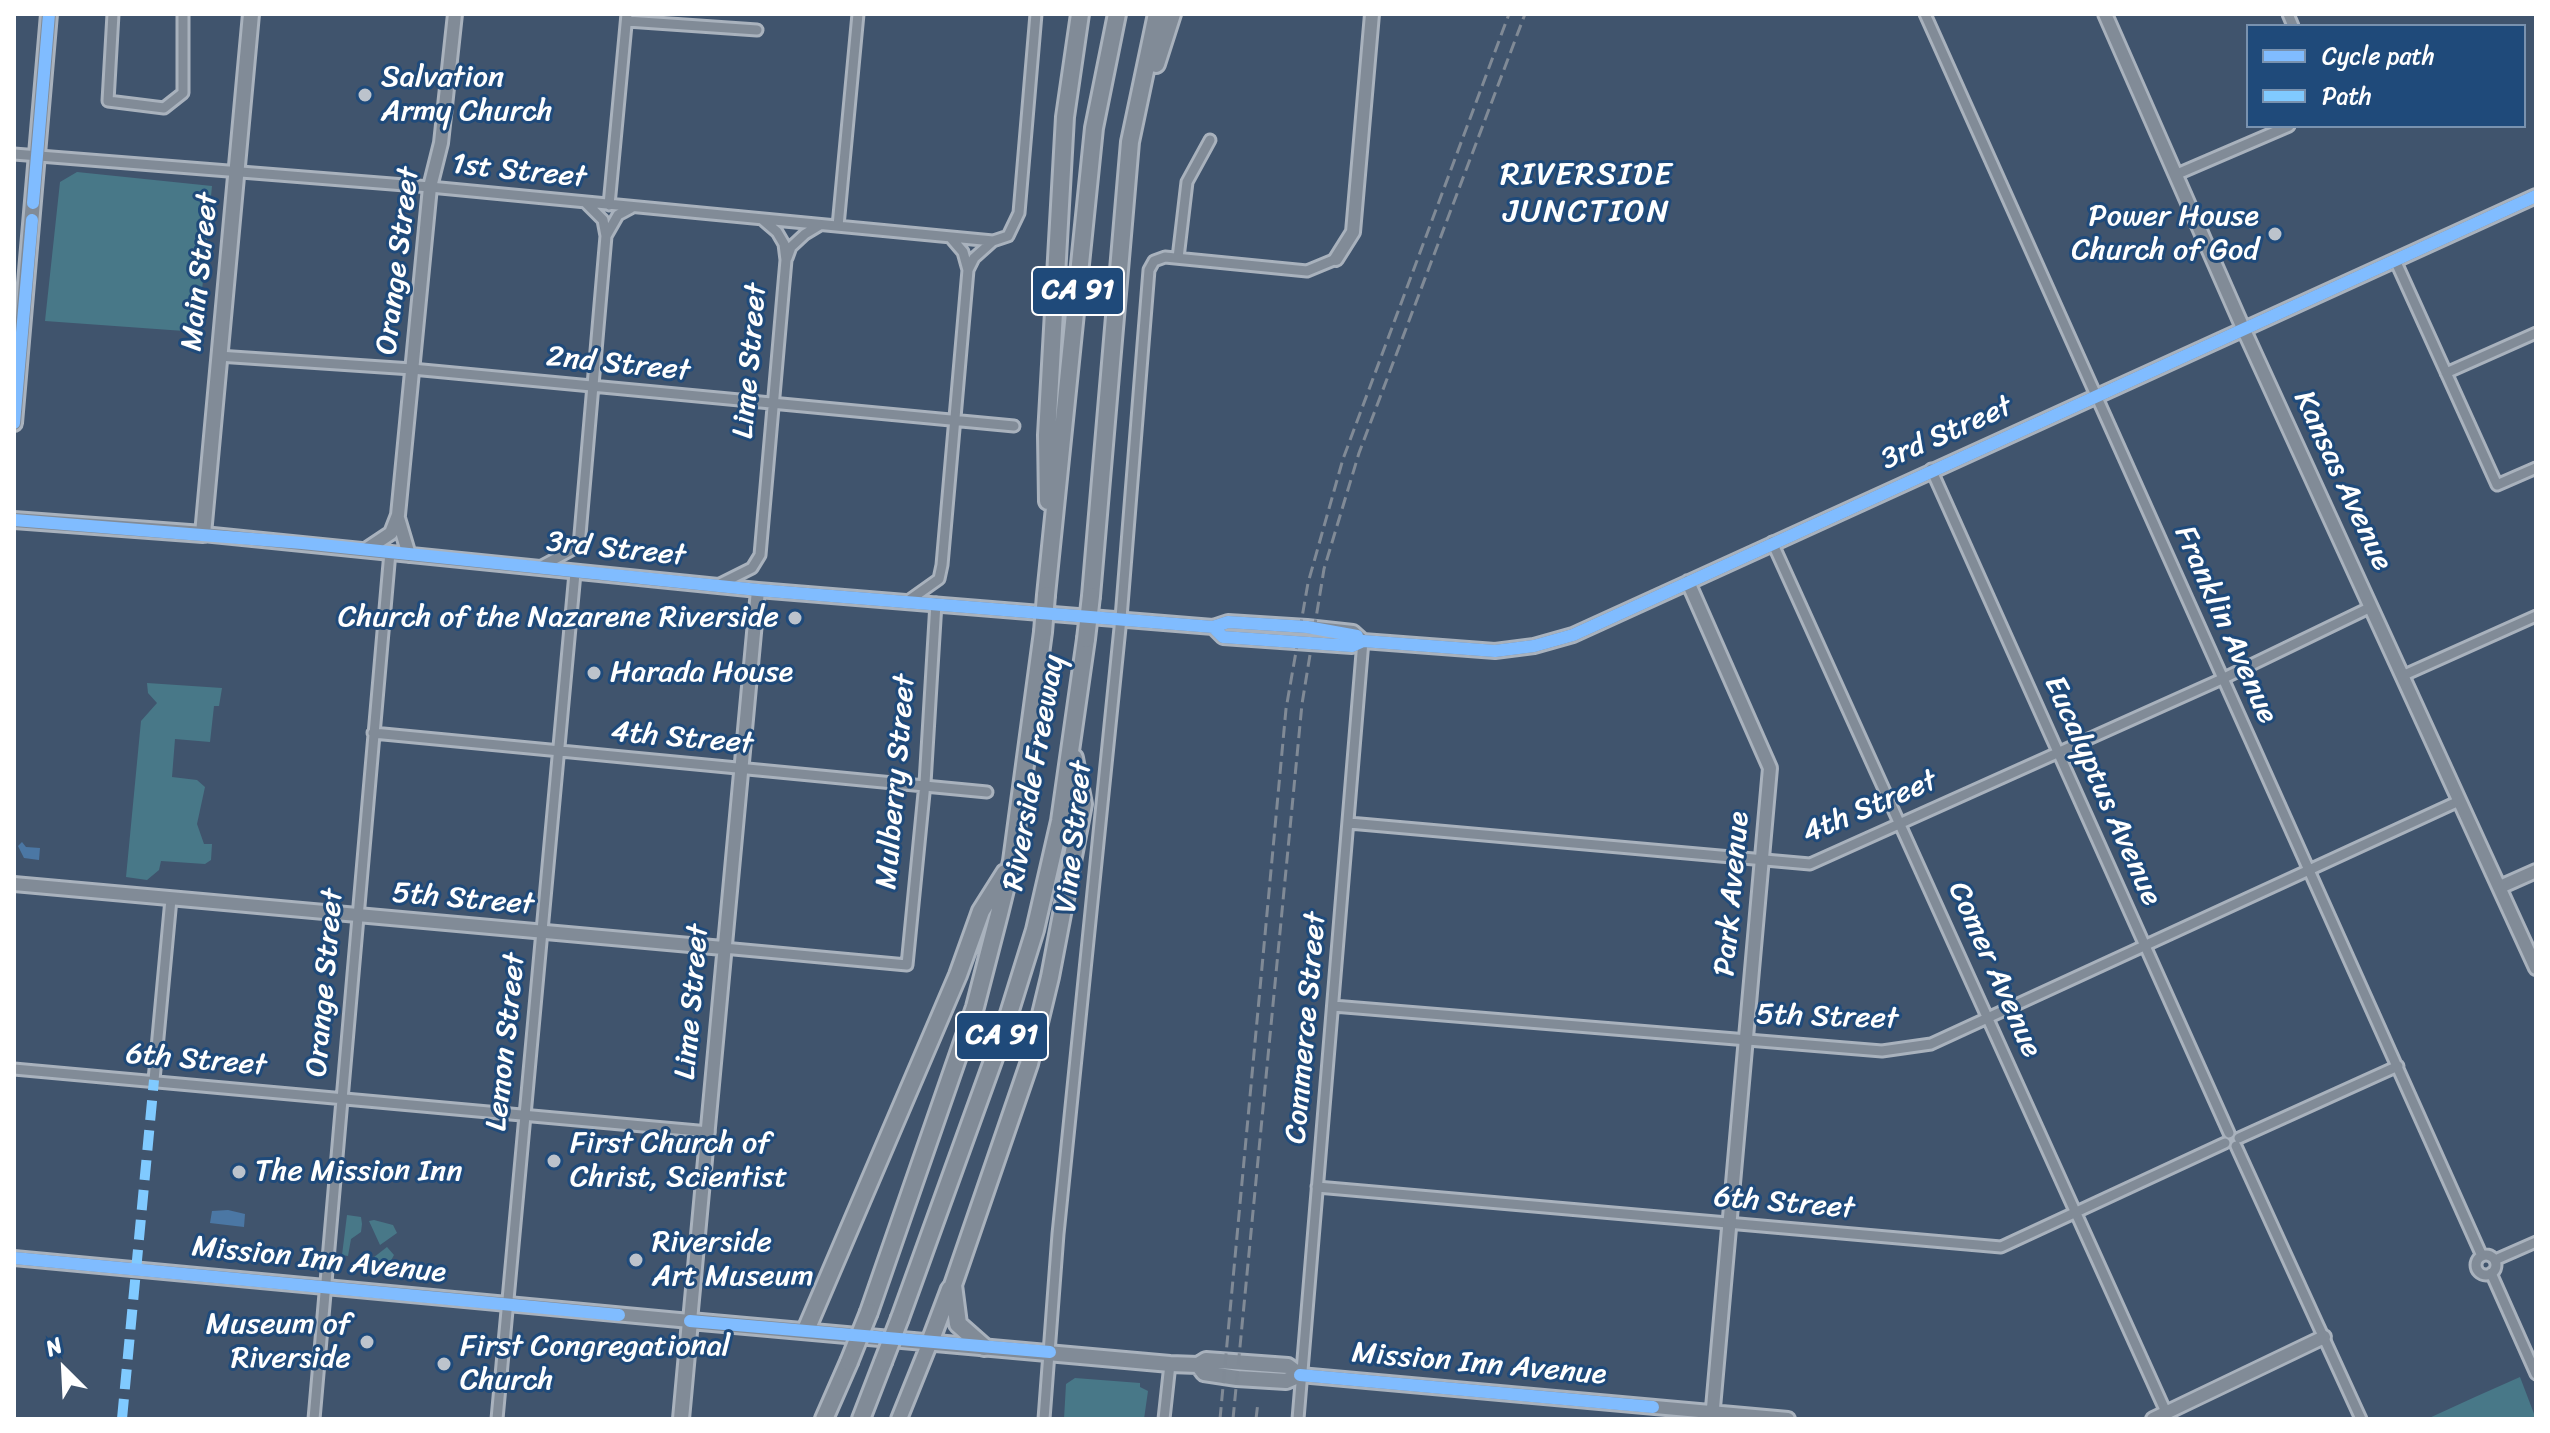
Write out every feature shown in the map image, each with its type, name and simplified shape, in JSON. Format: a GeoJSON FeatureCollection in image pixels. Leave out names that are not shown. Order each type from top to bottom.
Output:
{"type":"FeatureCollection","features":[{"type":"Feature","properties":{"kind":"highway"},"geometry":{"type":"LineString","coordinates":[[1049,570],[1047,435],[1065,117],[1080,14]]}},
{"type":"Feature","properties":{"kind":"highway","name":"Riverside Freeway"},"geometry":{"type":"LineString","coordinates":[[824,1419],[869,1312],[975,1007],[1012,861],[1043,632],[1094,128],[1117,14]]}},
{"type":"Feature","properties":{"kind":"highway","name":"Riverside Freeway"},"geometry":{"type":"LineString","coordinates":[[861,1419],[1002,1036],[1035,930],[1060,821],[1091,596],[1130,142],[1157,14]]}},
{"type":"Feature","properties":{"kind":"highway"},"geometry":{"type":"LineString","coordinates":[[1130,142],[1172,14]]}},
{"type":"Feature","properties":{"kind":"highway"},"geometry":{"type":"LineString","coordinates":[[930,1342],[947,1293],[953,1285],[1029,1064],[1050,977],[1083,804],[1071,745]]}},
{"type":"Feature","properties":{"kind":"highway"},"geometry":{"type":"LineString","coordinates":[[806,1330],[958,975],[981,911],[1012,861]]}},
{"type":"Feature","properties":{"kind":"highway"},"geometry":{"type":"LineString","coordinates":[[953,1285],[958,1324],[984,1347]]}},
{"type":"Feature","properties":{"kind":"main road"},"geometry":{"type":"LineString","coordinates":[[14,423],[18,336],[49,14]]}},
{"type":"Feature","properties":{"kind":"main road","name":"Main Street"},"geometry":{"type":"LineString","coordinates":[[203,534],[251,14]]}},
{"type":"Feature","properties":{"kind":"main road","name":"Orange Street"},"geometry":{"type":"LineString","coordinates":[[409,555],[398,515],[430,187],[441,143],[455,14]]}},
{"type":"Feature","properties":{"kind":"main road"},"geometry":{"type":"LineString","coordinates":[[1336,259],[1353,232],[1372,14]]}},
{"type":"Feature","properties":{"kind":"main road","name":"Kansas Avenue"},"geometry":{"type":"LineString","coordinates":[[2105,14],[2243,328],[2536,968]]}},
{"type":"Feature","properties":{"kind":"main road","name":"3rd Street"},"geometry":{"type":"LineString","coordinates":[[14,520],[203,534],[758,590],[1213,627],[1228,622],[1307,627],[1353,632],[1363,641],[1495,651],[1534,646],[1573,635],[1931,469],[2536,196]]}},
{"type":"Feature","properties":{"kind":"main road"},"geometry":{"type":"LineString","coordinates":[[364,550],[391,533],[398,515]]}},
{"type":"Feature","properties":{"kind":"main road","name":"Park Avenue"},"geometry":{"type":"LineString","coordinates":[[1688,582],[1770,768],[1712,1416]]}},
{"type":"Feature","properties":{"kind":"main road","name":"Lime Street"},"geometry":{"type":"LineString","coordinates":[[681,1419],[709,1132],[739,768],[758,590]]}},
{"type":"Feature","properties":{"kind":"main road"},"geometry":{"type":"LineString","coordinates":[[2500,887],[2536,871]]}},
{"type":"Feature","properties":{"kind":"main road","name":"5th Street"},"geometry":{"type":"LineString","coordinates":[[14,884],[723,948]]}},
{"type":"Feature","properties":{"kind":"main road","name":"Mission Inn Avenue"},"geometry":{"type":"LineString","coordinates":[[14,1258],[508,1306],[1170,1364],[1198,1365],[1206,1360],[1288,1366],[1300,1375],[1712,1416],[1788,1419]]}},
{"type":"Feature","properties":{"kind":"main road"},"geometry":{"type":"LineString","coordinates":[[2153,1419],[2168,1415],[2324,1337]]}},
{"type":"Feature","properties":{"kind":"main road"},"geometry":{"type":"LineString","coordinates":[[899,1419],[930,1342]]}},
{"type":"Feature","properties":{"kind":"street"},"geometry":{"type":"LineString","coordinates":[[113,14],[108,101],[164,108],[175,103],[183,93],[183,14]]}},
{"type":"Feature","properties":{"kind":"street"},"geometry":{"type":"LineString","coordinates":[[838,226],[858,14]]}},
{"type":"Feature","properties":{"kind":"street"},"geometry":{"type":"LineString","coordinates":[[968,270],[974,258],[993,241],[1008,236],[1019,213],[1036,14]]}},
{"type":"Feature","properties":{"kind":"street","name":"Franklin Avenue"},"geometry":{"type":"LineString","coordinates":[[1925,14],[2482,1256]]}},
{"type":"Feature","properties":{"kind":"street"},"geometry":{"type":"LineString","coordinates":[[609,205],[627,18],[757,30]]}},
{"type":"Feature","properties":{"kind":"street"},"geometry":{"type":"LineString","coordinates":[[2175,175],[2284,128]]}},
{"type":"Feature","properties":{"kind":"street"},"geometry":{"type":"LineString","coordinates":[[1210,140],[1187,182],[1178,258],[1307,271],[1336,259]]}},
{"type":"Feature","properties":{"kind":"street","name":"1st Street"},"geometry":{"type":"LineString","coordinates":[[14,154],[430,187],[993,241]]}},
{"type":"Feature","properties":{"kind":"street"},"geometry":{"type":"LineString","coordinates":[[538,568],[579,546],[606,236],[603,220],[584,202]]}},
{"type":"Feature","properties":{"kind":"street"},"geometry":{"type":"LineString","coordinates":[[606,236],[618,215],[633,207]]}},
{"type":"Feature","properties":{"kind":"street"},"geometry":{"type":"LineString","coordinates":[[763,220],[777,232],[786,260]]}},
{"type":"Feature","properties":{"kind":"street"},"geometry":{"type":"LineString","coordinates":[[786,260],[791,247],[820,225]]}},
{"type":"Feature","properties":{"kind":"street"},"geometry":{"type":"LineString","coordinates":[[908,601],[939,579],[942,565],[968,270],[963,252],[951,238]]}},
{"type":"Feature","properties":{"kind":"street","name":"Vine Street"},"geometry":{"type":"LineString","coordinates":[[1044,1419],[1058,1234],[1121,618],[1149,270],[1154,261],[1178,258]]}},
{"type":"Feature","properties":{"kind":"street","name":"Lime Street"},"geometry":{"type":"LineString","coordinates":[[716,586],[752,568],[760,555],[786,260]]}},
{"type":"Feature","properties":{"kind":"street"},"geometry":{"type":"LineString","coordinates":[[2395,260],[2497,485],[2536,468]]}},
{"type":"Feature","properties":{"kind":"street"},"geometry":{"type":"LineString","coordinates":[[2446,373],[2536,333]]}},
{"type":"Feature","properties":{"kind":"street","name":"2nd Street"},"geometry":{"type":"LineString","coordinates":[[218,356],[412,369],[1014,426]]}},
{"type":"Feature","properties":{"kind":"street","name":"Eucalyptus Avenue"},"geometry":{"type":"LineString","coordinates":[[1931,469],[2229,1133]]}},
{"type":"Feature","properties":{"kind":"street","name":"Comer Avenue"},"geometry":{"type":"LineString","coordinates":[[1772,542],[2168,1415]]}},
{"type":"Feature","properties":{"kind":"street","name":"Orange Street"},"geometry":{"type":"LineString","coordinates":[[314,1419],[390,552]]}},
{"type":"Feature","properties":{"kind":"street","name":"Lemon Street"},"geometry":{"type":"LineString","coordinates":[[497,1419],[575,573]]}},
{"type":"Feature","properties":{"kind":"street","name":"Mulberry Street"},"geometry":{"type":"LineString","coordinates":[[907,965],[925,783],[936,603]]}},
{"type":"Feature","properties":{"kind":"street","name":"4th Street"},"geometry":{"type":"LineString","coordinates":[[1349,823],[1810,864],[2222,679],[2371,607]]}},
{"type":"Feature","properties":{"kind":"street"},"geometry":{"type":"LineString","coordinates":[[2402,676],[2536,616]]}},
{"type":"Feature","properties":{"kind":"street","name":"Commerce Street"},"geometry":{"type":"LineString","coordinates":[[1298,1419],[1363,641]]}},
{"type":"Feature","properties":{"kind":"street","name":"4th Street"},"geometry":{"type":"LineString","coordinates":[[373,733],[925,783],[987,792]]}},
{"type":"Feature","properties":{"kind":"street","name":"5th Street"},"geometry":{"type":"LineString","coordinates":[[1333,1006],[1882,1051],[1931,1044],[2459,801]]}},
{"type":"Feature","properties":{"kind":"street"},"geometry":{"type":"LineString","coordinates":[[154,1080],[171,899]]}},
{"type":"Feature","properties":{"kind":"street","name":"5th Street"},"geometry":{"type":"LineString","coordinates":[[723,948],[907,965]]}},
{"type":"Feature","properties":{"kind":"street"},"geometry":{"type":"LineString","coordinates":[[2361,1419],[2238,1142],[2229,1133],[2225,1143],[2238,1142],[2398,1066]]}},
{"type":"Feature","properties":{"kind":"street","name":"6th Street"},"geometry":{"type":"LineString","coordinates":[[14,1069],[709,1132]]}},
{"type":"Feature","properties":{"kind":"street","name":"6th Street"},"geometry":{"type":"LineString","coordinates":[[1317,1187],[2001,1247],[2225,1143]]}},
{"type":"Feature","properties":{"kind":"street"},"geometry":{"type":"LineString","coordinates":[[2495,1260],[2536,1242]]}},
{"type":"Feature","properties":{"kind":"street"},"geometry":{"type":"LineString","coordinates":[[2489,1255],[2495,1260],[2495,1269],[2491,1273],[2481,1273],[2477,1269],[2476,1262],[2482,1256],[2489,1255]]}},
{"type":"Feature","properties":{"kind":"street"},"geometry":{"type":"LineString","coordinates":[[2491,1273],[2536,1374]]}},
{"type":"Feature","properties":{"kind":"street"},"geometry":{"type":"LineString","coordinates":[[1164,1419],[1170,1364]]}},
{"type":"Feature","properties":{"kind":"shaded area"},"geometry":{"type":"Polygon","coordinates":[[[77,172],[212,186],[198,332],[45,321],[60,182],[77,172]]]}},
{"type":"Feature","properties":{"kind":"shaded area"},"geometry":{"type":"Polygon","coordinates":[[[147,683],[222,688],[219,706],[214,706],[210,742],[175,739],[172,777],[197,780],[205,787],[197,824],[204,844],[212,844],[211,860],[205,864],[161,861],[159,870],[147,880],[126,877],[141,721],[157,703],[148,693],[147,683]]]}},
{"type":"Feature","properties":{"kind":"shaded area"},"geometry":{"type":"Polygon","coordinates":[[[22,842],[26,847],[40,848],[39,860],[24,858],[18,846],[22,842]]]}},
{"type":"Feature","properties":{"kind":"shaded area"},"geometry":{"type":"Polygon","coordinates":[[[228,1210],[245,1214],[244,1227],[210,1223],[212,1211],[228,1210]]]}},
{"type":"Feature","properties":{"kind":"shaded area"},"geometry":{"type":"Polygon","coordinates":[[[347,1215],[361,1217],[362,1224],[361,1232],[351,1239],[348,1256],[342,1255],[347,1215]]]}},
{"type":"Feature","properties":{"kind":"shaded area"},"geometry":{"type":"Polygon","coordinates":[[[369,1221],[393,1225],[397,1233],[380,1245],[369,1221]]]}},
{"type":"Feature","properties":{"kind":"shaded area"},"geometry":{"type":"Polygon","coordinates":[[[387,1247],[394,1255],[386,1270],[360,1268],[387,1247]]]}},
{"type":"Feature","properties":{"kind":"shaded area"},"geometry":{"type":"Polygon","coordinates":[[[2520,1377],[2536,1419],[2427,1419],[2475,1397],[2520,1377]]]}},
{"type":"Feature","properties":{"kind":"shaded area"},"geometry":{"type":"Polygon","coordinates":[[[1075,1378],[1140,1383],[1140,1387],[1148,1391],[1144,1419],[1064,1419],[1066,1384],[1075,1378]]]}},
{"type":"Feature","properties":{"kind":"railway"},"geometry":{"type":"LineString","coordinates":[[1220,1419],[1286,709],[1308,583],[1343,459],[1509,14]]}},
{"type":"Feature","properties":{"kind":"railway"},"geometry":{"type":"LineString","coordinates":[[1233,1419],[1302,704],[1324,569],[1359,453],[1525,14]]}},
{"type":"Feature","properties":{"kind":"railway"},"geometry":{"type":"LineString","coordinates":[[1256,1419],[1258,1402]]}},
{"type":"Feature","properties":{"kind":"marked path"},"geometry":{"type":"LineString","coordinates":[[122,1419],[154,1080]]}},
{"type":"Feature","properties":{"kind":"cycle path"},"geometry":{"type":"LineString","coordinates":[[33,203],[49,14]]}},
{"type":"Feature","properties":{"kind":"cycle path"},"geometry":{"type":"LineString","coordinates":[[1213,627],[1223,637],[1352,646],[1363,641],[1495,651],[1534,646],[1573,635],[2536,196]]}},
{"type":"Feature","properties":{"kind":"cycle path"},"geometry":{"type":"LineString","coordinates":[[14,423],[32,220]]}},
{"type":"Feature","properties":{"kind":"cycle path"},"geometry":{"type":"LineString","coordinates":[[14,520],[302,543],[758,590],[1213,627],[1228,622],[1307,627],[1357,636]]}},
{"type":"Feature","properties":{"kind":"cycle path"},"geometry":{"type":"LineString","coordinates":[[14,1258],[619,1315]]}},
{"type":"Feature","properties":{"kind":"cycle path"},"geometry":{"type":"LineString","coordinates":[[690,1321],[1050,1352]]}},
{"type":"Feature","properties":{"kind":"cycle path"},"geometry":{"type":"LineString","coordinates":[[1300,1375],[1653,1407]]}},
{"type":"Feature","properties":{"kind":"place","name":"Salvation Army Church"},"geometry":{"type":"Point","coordinates":[365,95]}},
{"type":"Feature","properties":{"kind":"place","name":"Power House Church of God"},"geometry":{"type":"Point","coordinates":[2275,234]}},
{"type":"Feature","properties":{"kind":"place","name":"Church of the Nazarene Riverside"},"geometry":{"type":"Point","coordinates":[795,618]}},
{"type":"Feature","properties":{"kind":"place","name":"Harada House"},"geometry":{"type":"Point","coordinates":[594,673]}},
{"type":"Feature","properties":{"kind":"place","name":"First Church of Christ, Scientist"},"geometry":{"type":"Point","coordinates":[554,1161]}},
{"type":"Feature","properties":{"kind":"place","name":"The Mission Inn"},"geometry":{"type":"Point","coordinates":[239,1172]}},
{"type":"Feature","properties":{"kind":"place","name":"Riverside Art Museum"},"geometry":{"type":"Point","coordinates":[636,1260]}},
{"type":"Feature","properties":{"kind":"place","name":"Museum of Riverside"},"geometry":{"type":"Point","coordinates":[367,1342]}},
{"type":"Feature","properties":{"kind":"place","name":"First Congregational Church"},"geometry":{"type":"Point","coordinates":[444,1364]}},
{"type":"Feature","properties":{"kind":"district","name":"RIVERSIDE JUNCTION"},"geometry":{"type":"Point","coordinates":[1587,194]}}]}
